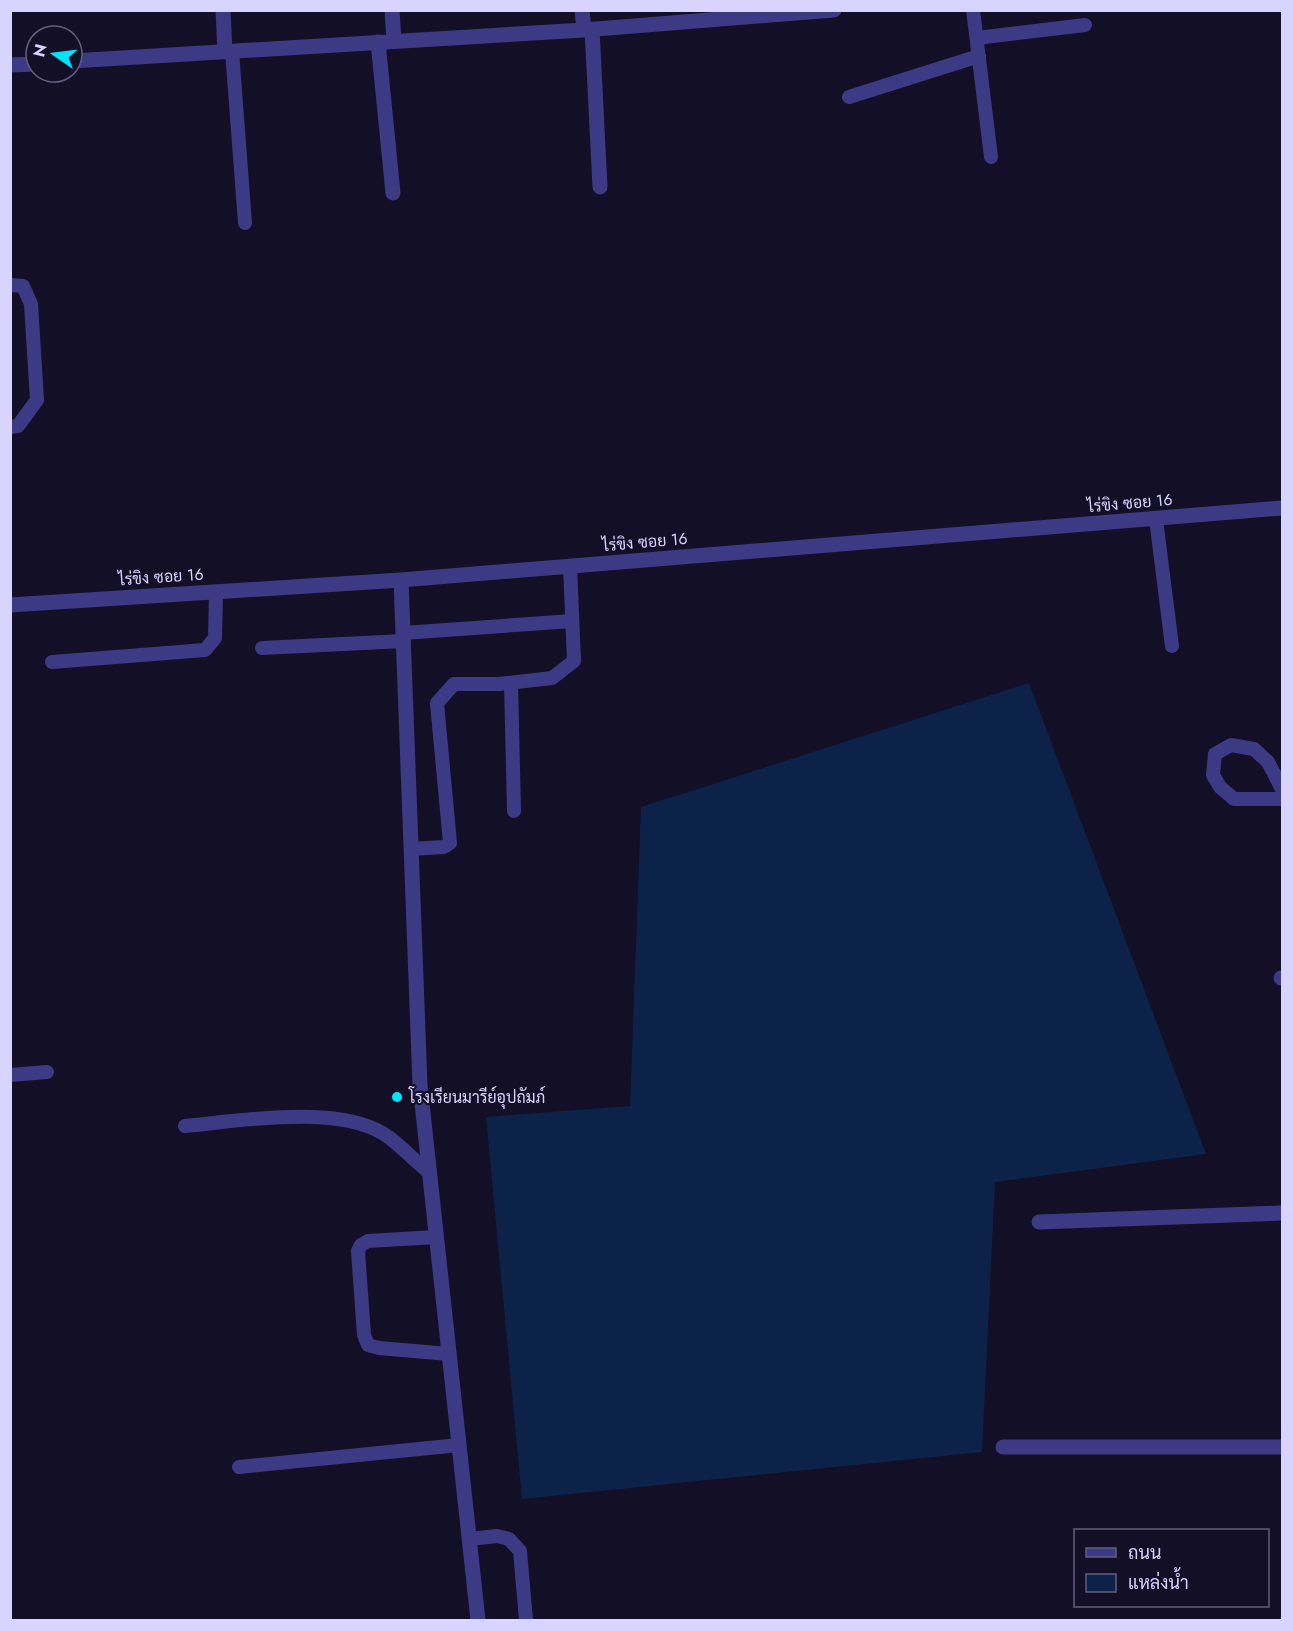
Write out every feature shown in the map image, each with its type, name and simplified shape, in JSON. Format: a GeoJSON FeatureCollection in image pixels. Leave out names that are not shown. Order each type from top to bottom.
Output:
{"type":"FeatureCollection","features":[{"type":"Feature","properties":{"kind":"street"},"geometry":{"type":"LineString","coordinates":[[223,10],[228,52]]}},
{"type":"Feature","properties":{"kind":"street"},"geometry":{"type":"LineString","coordinates":[[392,10],[394,41]]}},
{"type":"Feature","properties":{"kind":"street"},"geometry":{"type":"LineString","coordinates":[[582,10],[588,29],[600,187]]}},
{"type":"Feature","properties":{"kind":"street"},"geometry":{"type":"LineString","coordinates":[[84,60],[588,29],[750,14],[834,10]]}},
{"type":"Feature","properties":{"kind":"street"},"geometry":{"type":"LineString","coordinates":[[378,42],[393,193]]}},
{"type":"Feature","properties":{"kind":"street","name":"ไร่ขิง ซอย 16"},"geometry":{"type":"LineString","coordinates":[[10,605],[401,580],[1282,508]]}},
{"type":"Feature","properties":{"kind":"street"},"geometry":{"type":"LineString","coordinates":[[401,580],[420,1085],[478,1620]]}},
{"type":"Feature","properties":{"kind":"street"},"geometry":{"type":"LineString","coordinates":[[1039,1222],[1282,1213]]}},
{"type":"Feature","properties":{"kind":"street"},"geometry":{"type":"LineString","coordinates":[[1003,1447],[1282,1447]]}},
{"type":"Feature","properties":{"kind":"lane"},"geometry":{"type":"LineString","coordinates":[[973,10],[992,157]]}},
{"type":"Feature","properties":{"kind":"lane"},"geometry":{"type":"LineString","coordinates":[[976,38],[1085,25]]}},
{"type":"Feature","properties":{"kind":"lane"},"geometry":{"type":"LineString","coordinates":[[228,52],[245,223]]}},
{"type":"Feature","properties":{"kind":"lane"},"geometry":{"type":"LineString","coordinates":[[849,97],[979,56]]}},
{"type":"Feature","properties":{"kind":"lane"},"geometry":{"type":"LineString","coordinates":[[10,285],[23,286],[31,304],[37,400],[18,426],[10,428]]}},
{"type":"Feature","properties":{"kind":"lane"},"geometry":{"type":"LineString","coordinates":[[1156,519],[1172,646]]}},
{"type":"Feature","properties":{"kind":"lane"},"geometry":{"type":"LineString","coordinates":[[411,849],[444,847],[450,843],[437,703],[454,684],[511,683],[552,678],[574,661],[570,566]]}},
{"type":"Feature","properties":{"kind":"lane"},"geometry":{"type":"LineString","coordinates":[[52,662],[205,650],[215,638],[216,592]]}},
{"type":"Feature","properties":{"kind":"lane"},"geometry":{"type":"LineString","coordinates":[[262,648],[572,621]]}},
{"type":"Feature","properties":{"kind":"lane"},"geometry":{"type":"LineString","coordinates":[[511,683],[514,811]]}},
{"type":"Feature","properties":{"kind":"lane"},"geometry":{"type":"LineString","coordinates":[[1282,789],[1268,762],[1254,749],[1231,745],[1215,754],[1212,775],[1220,787],[1234,799],[1282,800]]}},
{"type":"Feature","properties":{"kind":"lane"},"geometry":{"type":"LineString","coordinates":[[10,1075],[46,1072]]}},
{"type":"Feature","properties":{"kind":"lane"},"geometry":{"type":"LineString","coordinates":[[185,1126],[306,1117],[363,1124],[385,1134],[429,1173]]}},
{"type":"Feature","properties":{"kind":"lane"},"geometry":{"type":"LineString","coordinates":[[436,1237],[368,1241],[361,1245],[358,1251],[363,1335],[368,1345],[379,1348],[449,1353]]}},
{"type":"Feature","properties":{"kind":"lane"},"geometry":{"type":"LineString","coordinates":[[239,1467],[459,1445]]}},
{"type":"Feature","properties":{"kind":"lane"},"geometry":{"type":"LineString","coordinates":[[469,1539],[497,1536],[509,1539],[520,1551],[526,1620]]}},
{"type":"Feature","properties":{"kind":"water"},"geometry":{"type":"Polygon","coordinates":[[[1029,683],[1206,1154],[995,1182],[982,1452],[522,1499],[486,1117],[630,1106],[641,807],[1029,683]]]}},
{"type":"Feature","properties":{"kind":"place","name":"โรงเรียนมารีย์อุปถัมภ์"},"geometry":{"type":"Point","coordinates":[397,1097]}}]}
